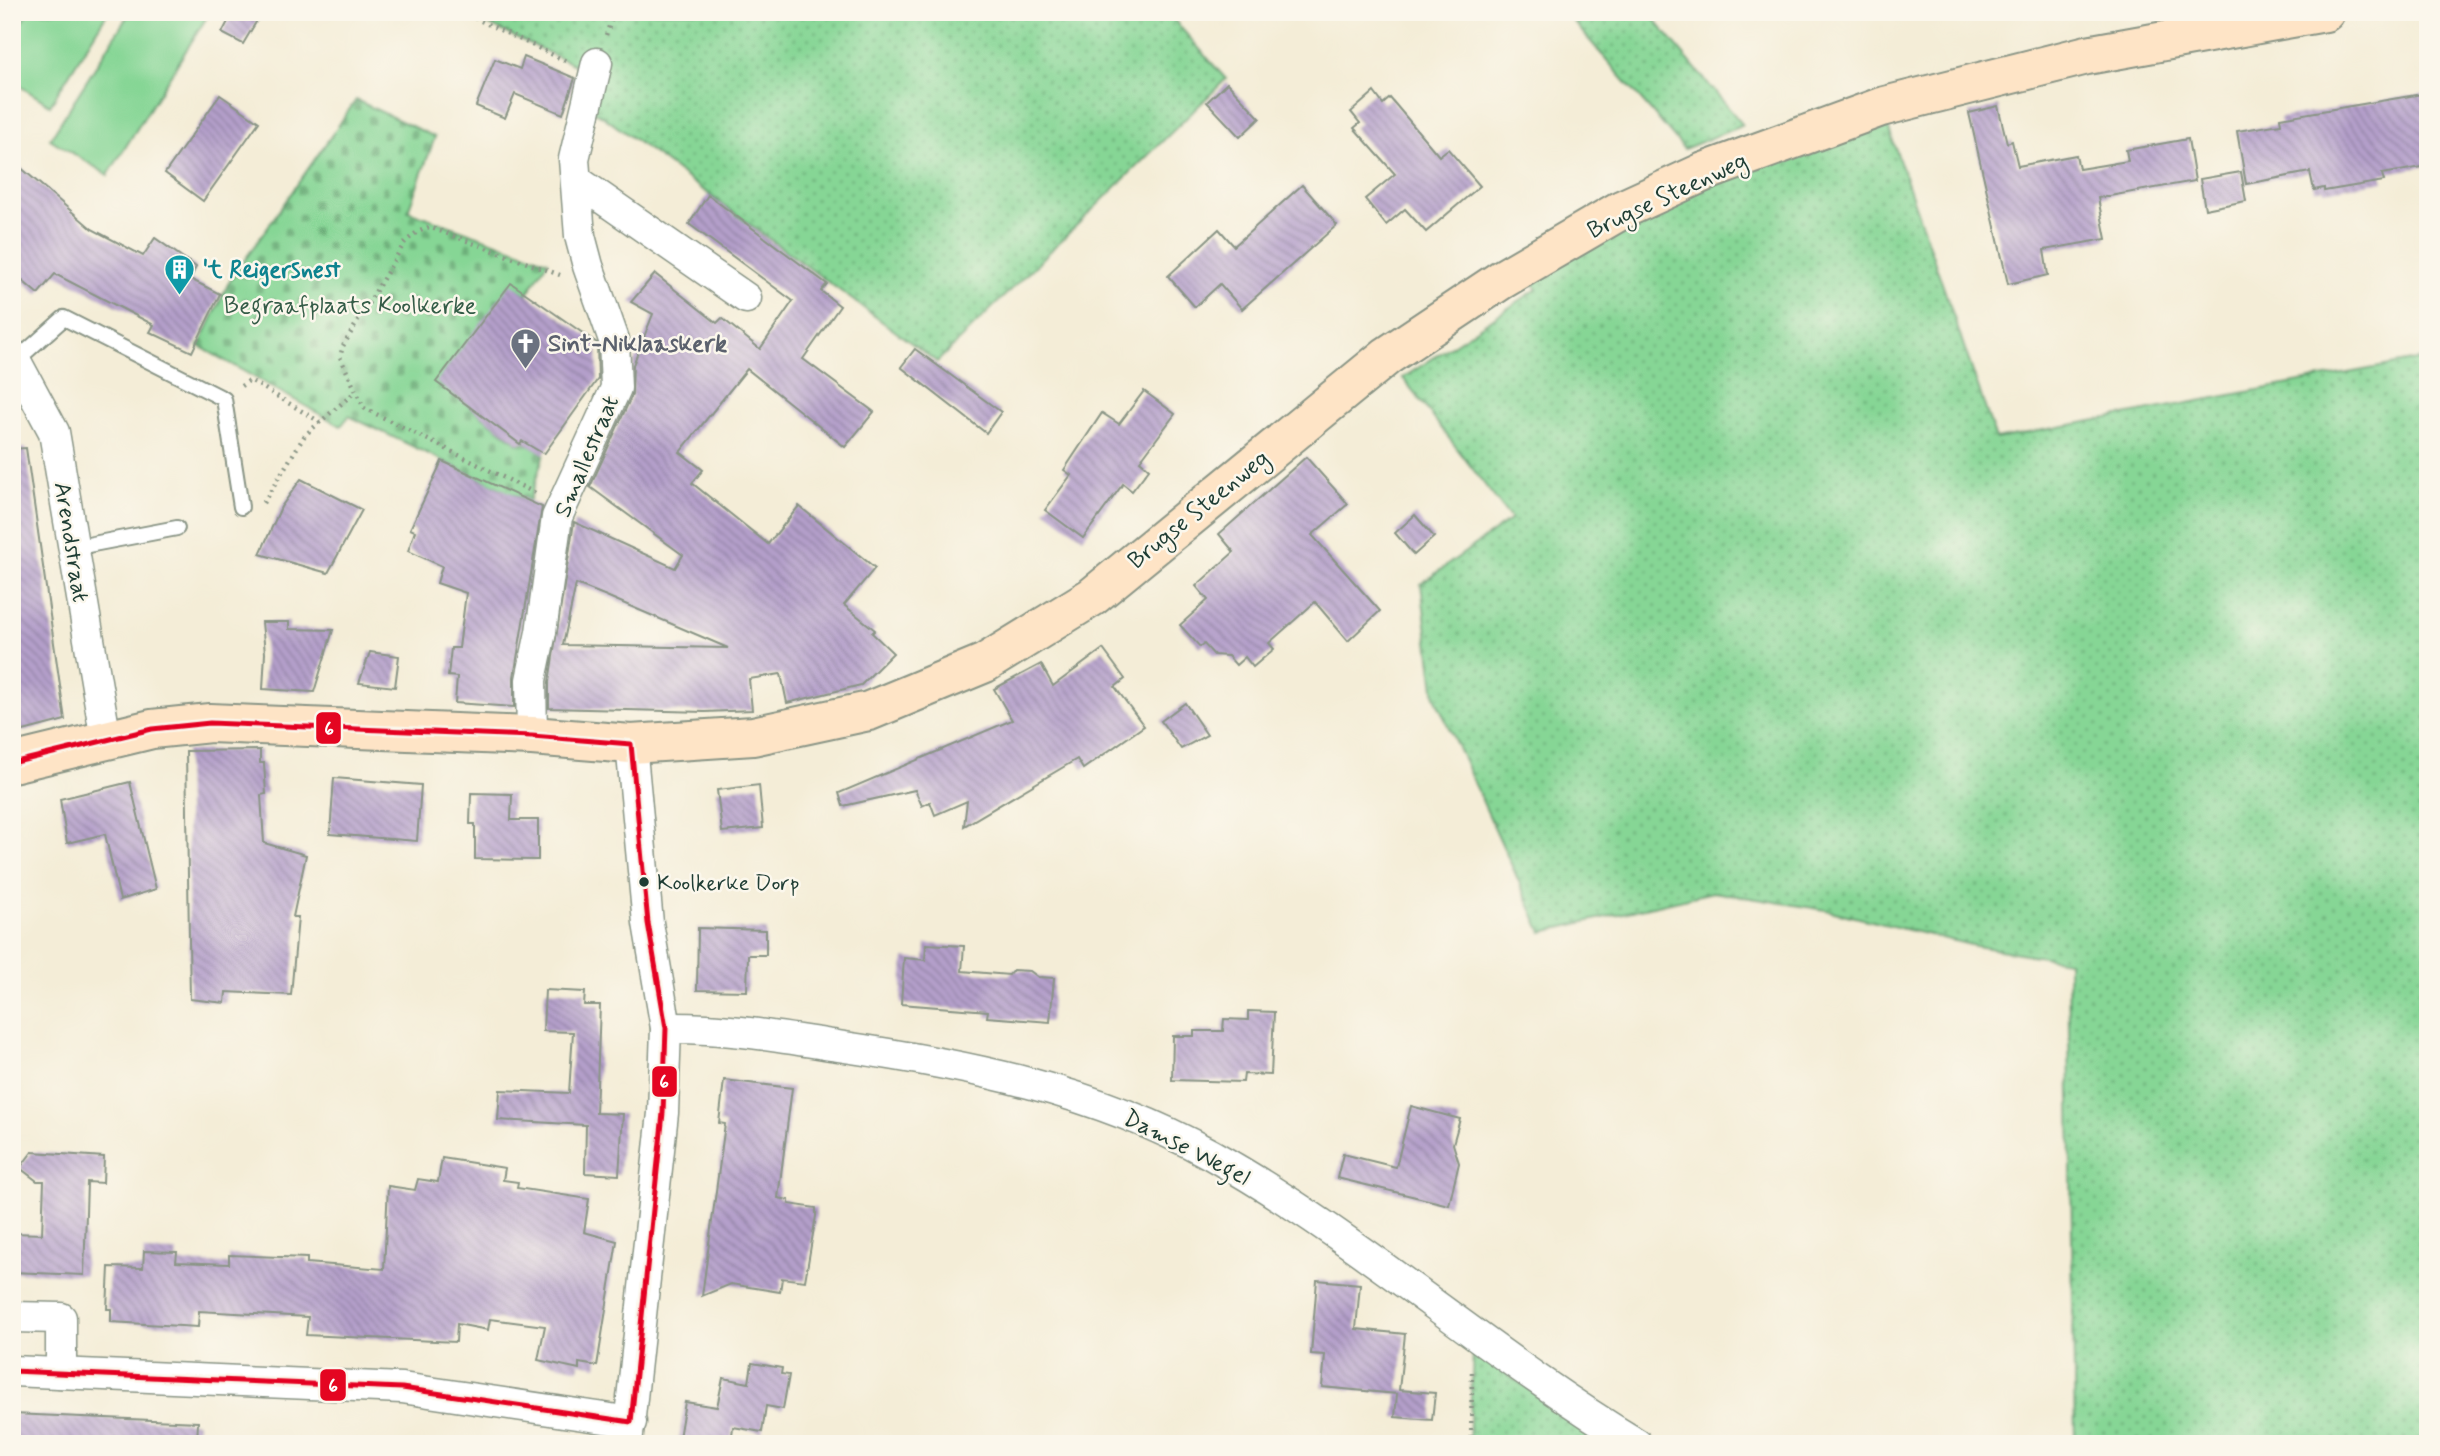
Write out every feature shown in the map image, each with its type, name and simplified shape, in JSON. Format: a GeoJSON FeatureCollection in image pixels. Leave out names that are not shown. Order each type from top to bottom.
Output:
{"type":"FeatureCollection","features":[{"type":"Feature","properties":{"kind":"main road","name":"Brugse Steenweg"},"geometry":{"type":"LineString","coordinates":[[12,763],[152,729],[210,723],[532,736],[631,744],[753,736],[869,711],[985,663],[1092,597],[1387,356],[1501,280],[1621,210],[1704,172],[1907,101],[2087,55],[2325,12]]}},
{"type":"Feature","properties":{"kind":"street","name":"Smallestraat"},"geometry":{"type":"LineString","coordinates":[[532,736],[531,680],[561,506],[616,388],[614,340],[580,236],[574,159],[596,68]]}},
{"type":"Feature","properties":{"kind":"street"},"geometry":{"type":"LineString","coordinates":[[576,180],[746,298]]}},
{"type":"Feature","properties":{"kind":"street","name":"Arendstraat"},"geometry":{"type":"LineString","coordinates":[[15,356],[54,432],[106,740]]}},
{"type":"Feature","properties":{"kind":"street"},"geometry":{"type":"LineString","coordinates":[[12,1371],[402,1388],[629,1433],[663,1112],[666,1028],[648,923],[631,744]]}},
{"type":"Feature","properties":{"kind":"street","name":"Damse Wegel"},"geometry":{"type":"LineString","coordinates":[[666,1028],[715,1027],[892,1054],[1011,1076],[1111,1109],[1210,1154],[1304,1212],[1474,1335],[1637,1444]]}},
{"type":"Feature","properties":{"kind":"street"},"geometry":{"type":"LineString","coordinates":[[12,1317],[61,1318],[61,1373]]}},
{"type":"Feature","properties":{"kind":"lane"},"geometry":{"type":"LineString","coordinates":[[15,356],[64,318],[224,399],[240,507]]}},
{"type":"Feature","properties":{"kind":"lane"},"geometry":{"type":"LineString","coordinates":[[72,548],[177,528]]}},
{"type":"Feature","properties":{"kind":"path"},"geometry":{"type":"LineString","coordinates":[[462,12],[596,68]]}},
{"type":"Feature","properties":{"kind":"path"},"geometry":{"type":"LineString","coordinates":[[561,506],[364,408],[341,365],[343,346],[405,242],[416,233],[429,228],[595,287]]}},
{"type":"Feature","properties":{"kind":"path"},"geometry":{"type":"LineString","coordinates":[[224,399],[250,380],[320,422]]}},
{"type":"Feature","properties":{"kind":"path"},"geometry":{"type":"LineString","coordinates":[[240,507],[265,502],[305,435],[355,392]]}},
{"type":"Feature","properties":{"kind":"path"},"geometry":{"type":"LineString","coordinates":[[1471,1444],[1474,1335]]}},
{"type":"Feature","properties":{"kind":"green space"},"geometry":{"type":"Polygon","coordinates":[[[28,12],[108,12],[50,105],[12,81],[12,38],[28,12]]]}},
{"type":"Feature","properties":{"kind":"green space"},"geometry":{"type":"Polygon","coordinates":[[[130,12],[210,12],[108,175],[50,139],[130,12]]]}},
{"type":"Feature","properties":{"kind":"green space"},"geometry":{"type":"Polygon","coordinates":[[[462,12],[1167,12],[1226,79],[937,362],[601,115],[584,108],[594,74],[462,12]]]}},
{"type":"Feature","properties":{"kind":"green space"},"geometry":{"type":"Polygon","coordinates":[[[1565,12],[1648,12],[1743,125],[1684,149],[1565,12]]]}},
{"type":"Feature","properties":{"kind":"green space","name":"Begraafplaats Koolkerke"},"geometry":{"type":"Polygon","coordinates":[[[356,100],[435,137],[408,211],[548,261],[527,294],[469,406],[519,444],[526,442],[544,454],[529,502],[349,416],[341,426],[199,346],[228,284],[356,100]]]}},
{"type":"Feature","properties":{"kind":"green space"},"geometry":{"type":"Polygon","coordinates":[[[1886,121],[1996,439],[2428,358],[2428,1444],[2075,1444],[2068,961],[1975,946],[1826,910],[1713,892],[1542,932],[1435,697],[1421,584],[1511,519],[1403,378],[1537,289],[1532,280],[1629,223],[1713,184],[1886,121]]]}},
{"type":"Feature","properties":{"kind":"green space"},"geometry":{"type":"Polygon","coordinates":[[[1473,1352],[1613,1444],[1469,1444],[1473,1352]]]}},
{"type":"Feature","properties":{"kind":"building"},"geometry":{"type":"Polygon","coordinates":[[[233,12],[262,12],[243,44],[222,33],[233,12]]]}},
{"type":"Feature","properties":{"kind":"building"},"geometry":{"type":"Polygon","coordinates":[[[524,57],[575,78],[563,114],[515,94],[505,118],[476,106],[495,59],[520,69],[524,57]]]}},
{"type":"Feature","properties":{"kind":"building"},"geometry":{"type":"Polygon","coordinates":[[[1227,83],[1260,118],[1240,137],[1207,102],[1227,83]]]}},
{"type":"Feature","properties":{"kind":"building"},"geometry":{"type":"Polygon","coordinates":[[[1374,92],[1383,104],[1390,98],[1439,156],[1448,149],[1480,186],[1426,232],[1405,209],[1386,225],[1365,199],[1395,174],[1354,128],[1360,123],[1351,112],[1374,92]]]}},
{"type":"Feature","properties":{"kind":"building"},"geometry":{"type":"Polygon","coordinates":[[[2428,93],[2428,166],[2382,174],[2384,181],[2324,191],[2324,188],[2314,190],[2310,172],[2246,184],[2237,131],[2281,124],[2280,118],[2428,93]]]}},
{"type":"Feature","properties":{"kind":"building"},"geometry":{"type":"Polygon","coordinates":[[[220,95],[259,122],[203,201],[165,173],[220,95]]]}},
{"type":"Feature","properties":{"kind":"building"},"geometry":{"type":"Polygon","coordinates":[[[1998,106],[2007,143],[2012,141],[2018,166],[2076,155],[2079,169],[2128,161],[2126,150],[2188,139],[2195,181],[2098,198],[2106,239],[2044,250],[2048,275],[2008,284],[1969,113],[1998,106]]]}},
{"type":"Feature","properties":{"kind":"building"},"geometry":{"type":"Polygon","coordinates":[[[12,160],[92,229],[143,256],[155,238],[196,267],[190,279],[220,294],[192,352],[150,332],[154,325],[55,274],[38,294],[12,272],[12,160]]]}},
{"type":"Feature","properties":{"kind":"building"},"geometry":{"type":"Polygon","coordinates":[[[2241,172],[2246,201],[2205,209],[2200,179],[2241,172]]]}},
{"type":"Feature","properties":{"kind":"building"},"geometry":{"type":"Polygon","coordinates":[[[1302,185],[1337,225],[1242,309],[1220,284],[1195,307],[1168,276],[1219,229],[1234,246],[1302,185]]]}},
{"type":"Feature","properties":{"kind":"building"},"geometry":{"type":"Polygon","coordinates":[[[708,195],[827,284],[821,291],[840,306],[803,359],[874,412],[845,447],[747,369],[680,452],[703,470],[692,483],[768,544],[799,506],[875,568],[844,605],[875,630],[872,633],[893,653],[861,685],[787,703],[781,674],[749,679],[752,710],[705,712],[549,708],[549,682],[574,522],[675,568],[683,555],[590,487],[632,395],[633,365],[653,314],[631,302],[655,274],[717,323],[722,318],[760,349],[793,301],[689,224],[708,195]],[[576,584],[563,645],[728,648],[576,584]]]}},
{"type":"Feature","properties":{"kind":"building","name":"Sint-Niklaaskerk"},"geometry":{"type":"Polygon","coordinates":[[[511,283],[597,343],[598,379],[544,454],[522,441],[520,444],[436,382],[511,283]]]}},
{"type":"Feature","properties":{"kind":"building"},"geometry":{"type":"Polygon","coordinates":[[[915,349],[1001,412],[986,433],[901,367],[915,349]]]}},
{"type":"Feature","properties":{"kind":"building"},"geometry":{"type":"Polygon","coordinates":[[[1144,391],[1175,414],[1140,461],[1149,469],[1132,491],[1123,484],[1083,538],[1045,510],[1071,475],[1064,470],[1102,413],[1119,424],[1144,391]]]}},
{"type":"Feature","properties":{"kind":"building"},"geometry":{"type":"Polygon","coordinates":[[[26,448],[65,720],[12,734],[12,449],[26,448]]]}},
{"type":"Feature","properties":{"kind":"building"},"geometry":{"type":"Polygon","coordinates":[[[1306,457],[1348,504],[1312,535],[1380,611],[1348,641],[1315,602],[1269,643],[1274,649],[1253,667],[1245,657],[1236,665],[1228,656],[1214,655],[1204,644],[1200,647],[1180,625],[1208,600],[1196,586],[1234,552],[1219,534],[1306,457]]]}},
{"type":"Feature","properties":{"kind":"building"},"geometry":{"type":"Polygon","coordinates":[[[442,461],[542,507],[514,677],[514,707],[455,703],[457,677],[448,676],[451,648],[459,648],[466,593],[437,583],[442,566],[408,551],[415,531],[410,529],[442,461]]]}},
{"type":"Feature","properties":{"kind":"building"},"geometry":{"type":"Polygon","coordinates":[[[301,479],[362,510],[328,573],[260,554],[281,507],[301,479]]]}},
{"type":"Feature","properties":{"kind":"building"},"geometry":{"type":"Polygon","coordinates":[[[1415,515],[1434,537],[1414,555],[1395,533],[1415,515]]]}},
{"type":"Feature","properties":{"kind":"building"},"geometry":{"type":"Polygon","coordinates":[[[262,622],[289,622],[289,629],[333,630],[314,692],[263,689],[265,653],[262,622]]]}},
{"type":"Feature","properties":{"kind":"building"},"geometry":{"type":"Polygon","coordinates":[[[1103,649],[1125,679],[1115,687],[1144,726],[1083,769],[1077,759],[964,826],[967,801],[935,815],[930,802],[922,806],[915,790],[843,806],[839,793],[1012,720],[994,689],[1041,664],[1053,686],[1103,649]]]}},
{"type":"Feature","properties":{"kind":"building"},"geometry":{"type":"Polygon","coordinates":[[[370,652],[399,656],[395,687],[359,683],[370,652]]]}},
{"type":"Feature","properties":{"kind":"building"},"geometry":{"type":"Polygon","coordinates":[[[1185,703],[1207,735],[1181,749],[1161,721],[1185,703]]]}},
{"type":"Feature","properties":{"kind":"building"},"geometry":{"type":"Polygon","coordinates":[[[260,750],[260,763],[264,763],[266,794],[261,795],[264,843],[306,855],[293,917],[298,917],[291,995],[226,992],[225,1003],[190,999],[186,751],[260,750]]]}},
{"type":"Feature","properties":{"kind":"building"},"geometry":{"type":"Polygon","coordinates":[[[334,778],[421,785],[417,841],[330,834],[334,778]]]}},
{"type":"Feature","properties":{"kind":"building"},"geometry":{"type":"Polygon","coordinates":[[[130,782],[156,889],[120,900],[105,834],[67,843],[60,799],[130,782]]]}},
{"type":"Feature","properties":{"kind":"building"},"geometry":{"type":"Polygon","coordinates":[[[759,785],[763,828],[722,832],[717,790],[759,785]]]}},
{"type":"Feature","properties":{"kind":"building"},"geometry":{"type":"Polygon","coordinates":[[[471,793],[512,794],[511,820],[538,820],[538,860],[475,859],[475,824],[470,824],[471,793]]]}},
{"type":"Feature","properties":{"kind":"building"},"geometry":{"type":"Polygon","coordinates":[[[698,928],[766,930],[766,955],[748,955],[747,991],[697,990],[698,928]]]}},
{"type":"Feature","properties":{"kind":"building"},"geometry":{"type":"Polygon","coordinates":[[[926,944],[964,946],[962,971],[1009,975],[1013,970],[1030,971],[1038,977],[1054,978],[1050,1022],[987,1017],[988,1011],[901,1004],[904,958],[925,960],[926,944]]]}},
{"type":"Feature","properties":{"kind":"building"},"geometry":{"type":"Polygon","coordinates":[[[545,990],[585,992],[584,1005],[600,1005],[596,1113],[623,1114],[619,1175],[585,1173],[586,1125],[498,1120],[500,1090],[569,1093],[573,1032],[543,1031],[545,990]]]}},
{"type":"Feature","properties":{"kind":"building"},"geometry":{"type":"Polygon","coordinates":[[[1248,1011],[1274,1012],[1271,1075],[1244,1074],[1243,1082],[1172,1080],[1173,1036],[1194,1036],[1194,1031],[1223,1031],[1224,1019],[1248,1020],[1248,1011]]]}},
{"type":"Feature","properties":{"kind":"building"},"geometry":{"type":"Polygon","coordinates":[[[724,1080],[792,1088],[778,1198],[789,1200],[789,1204],[816,1208],[816,1216],[805,1281],[782,1278],[780,1292],[731,1284],[702,1296],[725,1124],[719,1123],[724,1080]]]}},
{"type":"Feature","properties":{"kind":"building"},"geometry":{"type":"Polygon","coordinates":[[[1411,1106],[1460,1119],[1453,1144],[1459,1163],[1449,1205],[1337,1178],[1343,1154],[1396,1167],[1411,1106]]]}},
{"type":"Feature","properties":{"kind":"building"},"geometry":{"type":"Polygon","coordinates":[[[32,1152],[104,1157],[103,1183],[87,1182],[84,1275],[12,1272],[12,1233],[42,1234],[44,1181],[37,1181],[20,1168],[32,1152]]]}},
{"type":"Feature","properties":{"kind":"building"},"geometry":{"type":"Polygon","coordinates":[[[442,1158],[505,1168],[503,1180],[518,1182],[517,1188],[589,1199],[584,1232],[617,1241],[597,1366],[579,1363],[579,1369],[538,1360],[545,1326],[490,1319],[488,1330],[457,1324],[456,1342],[306,1335],[308,1317],[199,1311],[198,1327],[111,1322],[111,1309],[107,1309],[109,1267],[143,1268],[144,1251],[177,1252],[176,1262],[229,1264],[229,1255],[307,1258],[307,1263],[384,1269],[388,1186],[415,1190],[418,1179],[438,1182],[442,1158]]]}},
{"type":"Feature","properties":{"kind":"building"},"geometry":{"type":"Polygon","coordinates":[[[1317,1280],[1360,1284],[1356,1329],[1405,1334],[1399,1390],[1435,1393],[1432,1420],[1395,1417],[1397,1394],[1322,1387],[1325,1355],[1311,1354],[1317,1280]]]}},
{"type":"Feature","properties":{"kind":"building"},"geometry":{"type":"Polygon","coordinates":[[[752,1363],[782,1368],[781,1374],[789,1375],[783,1409],[766,1406],[762,1432],[733,1427],[731,1444],[678,1444],[685,1402],[717,1407],[723,1378],[749,1383],[752,1363]]]}},
{"type":"Feature","properties":{"kind":"building"},"geometry":{"type":"Polygon","coordinates":[[[12,1414],[198,1422],[197,1444],[12,1444],[12,1414]]]}},
{"type":"Feature","properties":{"kind":"transit line","name":"6"},"geometry":{"type":"LineString","coordinates":[[12,763],[152,729],[210,723],[532,736],[631,744],[648,923],[666,1028],[663,1113],[631,1422],[402,1388],[12,1371]]}},
{"type":"Feature","properties":{"kind":"place","name":"'t Reigersnest"},"geometry":{"type":"Point","coordinates":[180,296]}},
{"type":"Feature","properties":{"kind":"place","name":"Sint-Niklaaskerk"},"geometry":{"type":"Point","coordinates":[525,370]}},
{"type":"Feature","properties":{"kind":"place","name":"Koolkerke Dorp"},"geometry":{"type":"Point","coordinates":[644,882]}}]}
